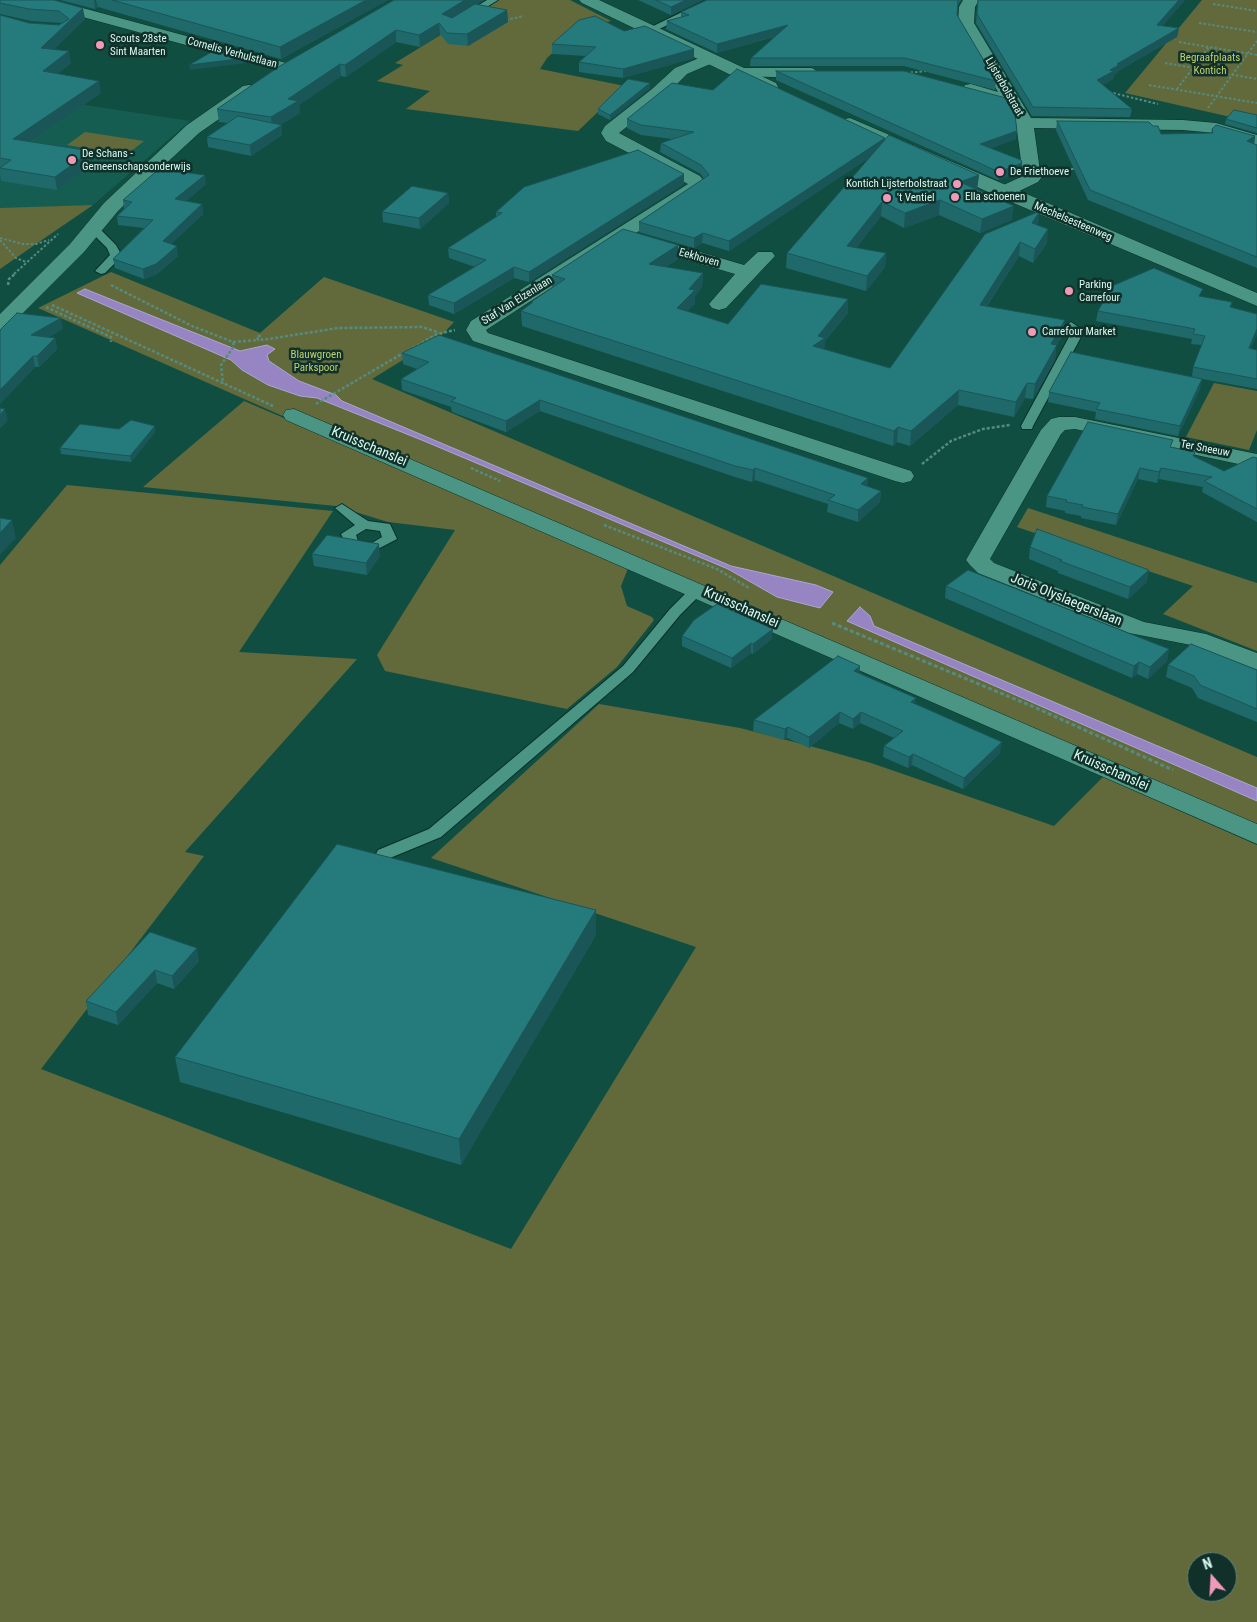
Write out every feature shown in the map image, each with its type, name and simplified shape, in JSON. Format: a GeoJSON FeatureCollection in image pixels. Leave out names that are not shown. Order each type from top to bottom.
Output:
{"type":"FeatureCollection","features":[{"type":"Feature","properties":{"kind":"street","name":"Cornelis Verhulstlaan"},"geometry":{"type":"LineString","coordinates":[[36,0],[284,66]]}},
{"type":"Feature","properties":{"kind":"street"},"geometry":{"type":"LineString","coordinates":[[587,0],[620,14]]}},
{"type":"Feature","properties":{"kind":"street"},"geometry":{"type":"LineString","coordinates":[[598,0],[650,30],[785,93]]}},
{"type":"Feature","properties":{"kind":"street","name":"Lijsterbolstraat"},"geometry":{"type":"LineString","coordinates":[[971,0],[967,7],[966,23],[1025,123],[1031,169]]}},
{"type":"Feature","properties":{"kind":"street"},"geometry":{"type":"LineString","coordinates":[[0,325],[36,299],[111,207],[193,129],[300,57]]}},
{"type":"Feature","properties":{"kind":"street","name":"Staf Van Elzenlaan"},"geometry":{"type":"LineString","coordinates":[[709,59],[681,71],[658,93],[611,130],[612,137],[694,180],[698,185],[478,325],[476,330],[480,337],[903,476]]}},
{"type":"Feature","properties":{"kind":"street"},"geometry":{"type":"LineString","coordinates":[[741,73],[829,73]]}},
{"type":"Feature","properties":{"kind":"street"},"geometry":{"type":"LineString","coordinates":[[956,86],[1014,102]]}},
{"type":"Feature","properties":{"kind":"street","name":"Mechelsesteenweg"},"geometry":{"type":"LineString","coordinates":[[838,118],[1003,192],[1257,300]]}},
{"type":"Feature","properties":{"kind":"street"},"geometry":{"type":"LineString","coordinates":[[1025,123],[1183,125],[1216,128],[1257,140]]}},
{"type":"Feature","properties":{"kind":"street"},"geometry":{"type":"LineString","coordinates":[[1003,192],[1032,178],[1031,169]]}},
{"type":"Feature","properties":{"kind":"street","name":"Eekhoven"},"geometry":{"type":"LineString","coordinates":[[622,235],[748,272]]}},
{"type":"Feature","properties":{"kind":"street"},"geometry":{"type":"LineString","coordinates":[[719,304],[765,256]]}},
{"type":"Feature","properties":{"kind":"street","name":"Kruisschanslei"},"geometry":{"type":"LineString","coordinates":[[294,414],[1257,834]]}},
{"type":"Feature","properties":{"kind":"street","name":"Ter Sneeuw"},"geometry":{"type":"LineString","coordinates":[[1030,470],[1052,430],[1058,424],[1064,423],[1178,443],[1257,461]]}},
{"type":"Feature","properties":{"kind":"street","name":"Joris Olyslaegerslaan"},"geometry":{"type":"LineString","coordinates":[[1030,470],[979,557],[982,565],[1138,628],[1197,639],[1257,662]]}},
{"type":"Feature","properties":{"kind":"lane"},"geometry":{"type":"LineString","coordinates":[[456,22],[493,0]]}},
{"type":"Feature","properties":{"kind":"lane"},"geometry":{"type":"LineString","coordinates":[[650,30],[714,0]]}},
{"type":"Feature","properties":{"kind":"lane"},"geometry":{"type":"LineString","coordinates":[[94,229],[112,247],[116,256],[102,276]]}},
{"type":"Feature","properties":{"kind":"lane"},"geometry":{"type":"LineString","coordinates":[[1027,426],[1075,337],[1071,326]]}},
{"type":"Feature","properties":{"kind":"lane"},"geometry":{"type":"LineString","coordinates":[[342,508],[364,525]]}},
{"type":"Feature","properties":{"kind":"lane"},"geometry":{"type":"LineString","coordinates":[[384,854],[435,833],[628,669],[675,612],[698,589]]}},
{"type":"Feature","properties":{"kind":"path"},"geometry":{"type":"LineString","coordinates":[[1213,4],[1257,11]]}},
{"type":"Feature","properties":{"kind":"path"},"geometry":{"type":"LineString","coordinates":[[1199,23],[1257,32]]}},
{"type":"Feature","properties":{"kind":"path"},"geometry":{"type":"LineString","coordinates":[[1208,108],[1257,40]]}},
{"type":"Feature","properties":{"kind":"path"},"geometry":{"type":"LineString","coordinates":[[1179,42],[1257,55]]}},
{"type":"Feature","properties":{"kind":"path"},"geometry":{"type":"LineString","coordinates":[[1177,89],[1210,47]]}},
{"type":"Feature","properties":{"kind":"path"},"geometry":{"type":"LineString","coordinates":[[1165,63],[1257,78]]}},
{"type":"Feature","properties":{"kind":"path"},"geometry":{"type":"LineString","coordinates":[[904,73],[936,71]]}},
{"type":"Feature","properties":{"kind":"path"},"geometry":{"type":"LineString","coordinates":[[1149,85],[1257,103]]}},
{"type":"Feature","properties":{"kind":"path"},"geometry":{"type":"LineString","coordinates":[[1104,91],[1120,94]]}},
{"type":"Feature","properties":{"kind":"path"},"geometry":{"type":"LineString","coordinates":[[1031,169],[1080,169]]}},
{"type":"Feature","properties":{"kind":"path"},"geometry":{"type":"LineString","coordinates":[[0,239],[23,244],[36,244],[49,240]]}},
{"type":"Feature","properties":{"kind":"path"},"geometry":{"type":"LineString","coordinates":[[0,239],[16,258],[26,262]]}},
{"type":"Feature","properties":{"kind":"path"},"geometry":{"type":"LineString","coordinates":[[102,276],[192,326],[233,342],[258,340],[256,336],[260,336],[262,340],[338,328],[422,327],[437,334]]}},
{"type":"Feature","properties":{"kind":"path"},"geometry":{"type":"LineString","coordinates":[[36,299],[223,384],[294,414]]}},
{"type":"Feature","properties":{"kind":"path"},"geometry":{"type":"LineString","coordinates":[[45,306],[111,337],[111,342]]}},
{"type":"Feature","properties":{"kind":"path"},"geometry":{"type":"LineString","coordinates":[[320,401],[437,334],[476,330]]}},
{"type":"Feature","properties":{"kind":"path"},"geometry":{"type":"LineString","coordinates":[[223,384],[221,365],[234,346],[233,342]]}},
{"type":"Feature","properties":{"kind":"path"},"geometry":{"type":"LineString","coordinates":[[903,476],[914,478],[926,459],[952,441],[983,429],[1016,425],[1027,426]]}},
{"type":"Feature","properties":{"kind":"path"},"geometry":{"type":"LineString","coordinates":[[826,621],[1034,707],[1174,771]]}},
{"type":"Feature","properties":{"kind":"shaded area","name":"De Schans - Gemeenschapsonderwijs"},"geometry":{"type":"Polygon","coordinates":[[[0,92],[190,121],[93,205],[4,209],[0,208],[0,92]]]}},
{"type":"Feature","properties":{"kind":"shaded area"},"geometry":{"type":"Polygon","coordinates":[[[85,289],[240,351],[267,345],[275,349],[267,355],[269,361],[299,381],[336,395],[342,401],[731,566],[816,585],[833,592],[820,608],[777,597],[728,569],[424,441],[317,398],[300,396],[268,385],[242,370],[231,360],[77,293],[85,289]]]}},
{"type":"Feature","properties":{"kind":"shaded area"},"geometry":{"type":"Polygon","coordinates":[[[860,607],[870,616],[874,626],[1257,788],[1257,801],[847,621],[860,607]]]}},
{"type":"Feature","properties":{"kind":"green space"},"geometry":{"type":"Polygon","coordinates":[[[497,0],[570,0],[611,21],[578,29],[547,58],[540,69],[625,86],[578,131],[406,109],[430,91],[377,81],[403,65],[395,63],[497,0]]]}},
{"type":"Feature","properties":{"kind":"green space","name":"Begraafplaats Kontich"},"geometry":{"type":"Polygon","coordinates":[[[1202,0],[1257,0],[1257,123],[1125,93],[1202,0]]]}},
{"type":"Feature","properties":{"kind":"green space"},"geometry":{"type":"Polygon","coordinates":[[[85,132],[144,141],[126,155],[67,145],[85,132]]]}},
{"type":"Feature","properties":{"kind":"green space"},"geometry":{"type":"Polygon","coordinates":[[[93,205],[36,244],[0,269],[0,208],[93,205]]]}},
{"type":"Feature","properties":{"kind":"green space","name":"Blauwgroen Parkspoor"},"geometry":{"type":"Polygon","coordinates":[[[111,272],[260,333],[324,277],[454,322],[440,337],[372,379],[1257,757],[1257,834],[285,417],[38,308],[111,272]]]}},
{"type":"Feature","properties":{"kind":"green space"},"geometry":{"type":"Polygon","coordinates":[[[1214,383],[1257,391],[1257,430],[1249,450],[1186,437],[1214,383]]]}},
{"type":"Feature","properties":{"kind":"green space"},"geometry":{"type":"Polygon","coordinates":[[[244,401],[629,566],[621,586],[627,606],[652,617],[654,620],[617,667],[567,709],[385,671],[377,655],[455,530],[388,522],[336,506],[143,487],[244,401]]]}},
{"type":"Feature","properties":{"kind":"green space"},"geometry":{"type":"Polygon","coordinates":[[[67,485],[333,511],[239,652],[357,659],[185,852],[204,856],[41,1069],[511,1249],[696,947],[431,858],[599,704],[740,728],[825,750],[871,763],[1054,826],[1103,777],[1257,845],[1257,1622],[0,1622],[0,565],[67,485]]]}},
{"type":"Feature","properties":{"kind":"green space"},"geometry":{"type":"Polygon","coordinates":[[[1028,508],[1257,583],[1257,651],[1163,614],[1193,586],[1017,527],[1028,508]]]}},
{"type":"Feature","properties":{"kind":"building"},"geometry":{"type":"Polygon","coordinates":[[[0,0],[54,0],[83,8],[41,48],[69,51],[43,71],[99,81],[13,139],[91,151],[55,177],[0,168],[11,160],[0,158],[0,15],[29,23],[59,25],[69,19],[59,11],[29,9],[0,3],[0,0]]]}},
{"type":"Feature","properties":{"kind":"building"},"geometry":{"type":"Polygon","coordinates":[[[112,0],[366,0],[280,47],[112,0]]]}},
{"type":"Feature","properties":{"kind":"building"},"geometry":{"type":"Polygon","coordinates":[[[394,0],[465,0],[442,14],[452,18],[475,4],[507,10],[467,34],[447,33],[439,23],[419,35],[396,30],[345,65],[340,64],[288,99],[298,101],[271,117],[217,109],[280,66],[394,0]]]}},
{"type":"Feature","properties":{"kind":"building"},"geometry":{"type":"Polygon","coordinates":[[[656,0],[686,0],[671,7],[656,0]]]}},
{"type":"Feature","properties":{"kind":"building"},"geometry":{"type":"Polygon","coordinates":[[[707,0],[958,0],[957,15],[996,81],[905,58],[751,58],[788,25],[717,44],[667,21],[689,15],[681,12],[707,0]]]}},
{"type":"Feature","properties":{"kind":"building"},"geometry":{"type":"Polygon","coordinates":[[[978,0],[1179,0],[1157,25],[1179,28],[1117,64],[1119,65],[1110,70],[1114,71],[1097,80],[1132,109],[1033,107],[977,14],[978,0]]]}},
{"type":"Feature","properties":{"kind":"building"},"geometry":{"type":"Polygon","coordinates":[[[595,16],[624,31],[645,26],[694,49],[623,69],[579,62],[596,47],[552,44],[579,20],[595,16]]]}},
{"type":"Feature","properties":{"kind":"building"},"geometry":{"type":"Polygon","coordinates":[[[215,50],[246,58],[189,65],[215,50]]]}},
{"type":"Feature","properties":{"kind":"building"},"geometry":{"type":"Polygon","coordinates":[[[737,69],[885,138],[729,241],[703,233],[694,238],[639,222],[709,175],[701,165],[661,143],[694,132],[641,125],[627,119],[672,83],[713,90],[737,69]]]}},
{"type":"Feature","properties":{"kind":"building"},"geometry":{"type":"Polygon","coordinates":[[[776,71],[904,71],[1006,98],[1015,115],[1017,131],[980,144],[1021,160],[1022,163],[999,172],[776,71]]]}},
{"type":"Feature","properties":{"kind":"building"},"geometry":{"type":"Polygon","coordinates":[[[628,79],[650,83],[610,115],[598,109],[628,79]]]}},
{"type":"Feature","properties":{"kind":"building"},"geometry":{"type":"Polygon","coordinates":[[[1234,110],[1257,115],[1257,128],[1226,119],[1234,110]]]}},
{"type":"Feature","properties":{"kind":"building"},"geometry":{"type":"Polygon","coordinates":[[[238,116],[282,125],[250,145],[207,137],[238,116]]]}},
{"type":"Feature","properties":{"kind":"building"},"geometry":{"type":"Polygon","coordinates":[[[1057,121],[1149,122],[1153,126],[1158,126],[1161,134],[1213,133],[1212,129],[1216,125],[1255,136],[1247,141],[1257,145],[1257,257],[1090,190],[1057,121]]]}},
{"type":"Feature","properties":{"kind":"building"},"geometry":{"type":"Polygon","coordinates":[[[889,135],[979,175],[960,182],[1014,206],[982,219],[940,200],[905,213],[882,202],[847,246],[886,253],[867,276],[787,253],[889,135]]]}},
{"type":"Feature","properties":{"kind":"building"},"geometry":{"type":"Polygon","coordinates":[[[638,150],[684,174],[529,272],[514,267],[454,303],[428,295],[486,260],[448,248],[502,213],[496,212],[524,187],[638,150]]]}},
{"type":"Feature","properties":{"kind":"building"},"geometry":{"type":"Polygon","coordinates":[[[159,169],[205,175],[175,199],[202,204],[163,241],[177,246],[156,264],[143,269],[113,259],[153,220],[117,216],[132,202],[123,200],[159,169]]]}},
{"type":"Feature","properties":{"kind":"building"},"geometry":{"type":"Polygon","coordinates":[[[412,186],[448,193],[419,218],[382,212],[412,186]]]}},
{"type":"Feature","properties":{"kind":"building"},"geometry":{"type":"Polygon","coordinates":[[[1040,211],[1032,223],[1048,229],[1035,249],[1020,242],[980,305],[1065,320],[1051,344],[1057,345],[1035,384],[1027,383],[1016,402],[959,390],[911,431],[898,427],[894,431],[521,311],[565,279],[552,275],[623,229],[678,245],[649,264],[703,273],[689,289],[695,290],[677,308],[728,324],[761,284],[848,299],[818,336],[825,338],[813,346],[890,368],[985,234],[1040,211]]]}},
{"type":"Feature","properties":{"kind":"building"},"geometry":{"type":"Polygon","coordinates":[[[1154,268],[1203,289],[1199,296],[1232,302],[1230,307],[1257,314],[1257,329],[1249,348],[1257,350],[1257,379],[1193,367],[1205,336],[1193,334],[1195,329],[1098,311],[1112,286],[1154,268]]]}},
{"type":"Feature","properties":{"kind":"building"},"geometry":{"type":"Polygon","coordinates":[[[17,313],[61,318],[31,335],[55,338],[37,356],[33,356],[0,390],[0,330],[17,313]]]}},
{"type":"Feature","properties":{"kind":"building"},"geometry":{"type":"Polygon","coordinates":[[[439,335],[868,478],[861,484],[881,491],[858,510],[828,500],[835,495],[755,468],[753,470],[735,466],[540,400],[506,421],[451,401],[456,398],[401,379],[429,362],[402,353],[439,335]]]}},
{"type":"Feature","properties":{"kind":"building"},"geometry":{"type":"Polygon","coordinates":[[[1071,352],[1202,379],[1180,426],[1096,409],[1100,403],[1049,392],[1071,352]]]}},
{"type":"Feature","properties":{"kind":"building"},"geometry":{"type":"Polygon","coordinates":[[[0,408],[5,409],[0,415],[0,408]]]}},
{"type":"Feature","properties":{"kind":"building"},"geometry":{"type":"Polygon","coordinates":[[[131,420],[155,426],[130,456],[60,448],[80,424],[119,429],[131,420]]]}},
{"type":"Feature","properties":{"kind":"building"},"geometry":{"type":"Polygon","coordinates":[[[1088,422],[1173,440],[1170,447],[1195,452],[1193,456],[1224,471],[1253,457],[1257,458],[1257,509],[1204,481],[1212,477],[1161,468],[1159,472],[1140,468],[1118,514],[1082,507],[1083,505],[1047,496],[1088,422]]]}},
{"type":"Feature","properties":{"kind":"building"},"geometry":{"type":"Polygon","coordinates":[[[0,518],[12,520],[0,533],[0,518]]]}},
{"type":"Feature","properties":{"kind":"building"},"geometry":{"type":"Polygon","coordinates":[[[1037,529],[1149,570],[1130,587],[1060,561],[1062,560],[1030,547],[1037,529]]]}},
{"type":"Feature","properties":{"kind":"building"},"geometry":{"type":"Polygon","coordinates":[[[327,535],[379,544],[366,563],[312,554],[327,535]]]}},
{"type":"Feature","properties":{"kind":"building"},"geometry":{"type":"Polygon","coordinates":[[[968,570],[1169,649],[1150,667],[1139,662],[1134,666],[946,586],[968,570]]]}},
{"type":"Feature","properties":{"kind":"building"},"geometry":{"type":"Polygon","coordinates":[[[717,604],[773,629],[732,658],[682,636],[694,620],[717,604]]]}},
{"type":"Feature","properties":{"kind":"building"},"geometry":{"type":"Polygon","coordinates":[[[1191,644],[1257,670],[1257,709],[1200,685],[1194,676],[1168,665],[1191,644]]]}},
{"type":"Feature","properties":{"kind":"building"},"geometry":{"type":"Polygon","coordinates":[[[838,656],[860,666],[854,671],[916,698],[911,702],[1002,742],[964,778],[913,754],[909,757],[884,746],[903,731],[861,712],[853,719],[840,712],[809,737],[788,727],[785,729],[754,720],[838,656]]]}},
{"type":"Feature","properties":{"kind":"building"},"geometry":{"type":"Polygon","coordinates":[[[337,844],[596,910],[459,1139],[175,1057],[337,844]]]}},
{"type":"Feature","properties":{"kind":"building"},"geometry":{"type":"Polygon","coordinates":[[[150,932],[197,948],[172,976],[155,970],[116,1012],[86,1001],[150,932]]]}},
{"type":"Feature","properties":{"kind":"place","name":"Scouts 28ste Sint Maarten"},"geometry":{"type":"Point","coordinates":[100,45]}},
{"type":"Feature","properties":{"kind":"place","name":"De Schans - Gemeenschapsonderwijs"},"geometry":{"type":"Point","coordinates":[72,160]}},
{"type":"Feature","properties":{"kind":"place","name":"De Friethoeve"},"geometry":{"type":"Point","coordinates":[1000,172]}},
{"type":"Feature","properties":{"kind":"place","name":"Kontich Lijsterbolstraat"},"geometry":{"type":"Point","coordinates":[957,184]}},
{"type":"Feature","properties":{"kind":"place","name":"Ella schoenen"},"geometry":{"type":"Point","coordinates":[955,197]}},
{"type":"Feature","properties":{"kind":"place","name":"'t Ventiel"},"geometry":{"type":"Point","coordinates":[887,198]}},
{"type":"Feature","properties":{"kind":"place","name":"Parking Carrefour"},"geometry":{"type":"Point","coordinates":[1069,291]}},
{"type":"Feature","properties":{"kind":"place","name":"Carrefour Market"},"geometry":{"type":"Point","coordinates":[1032,332]}}]}
